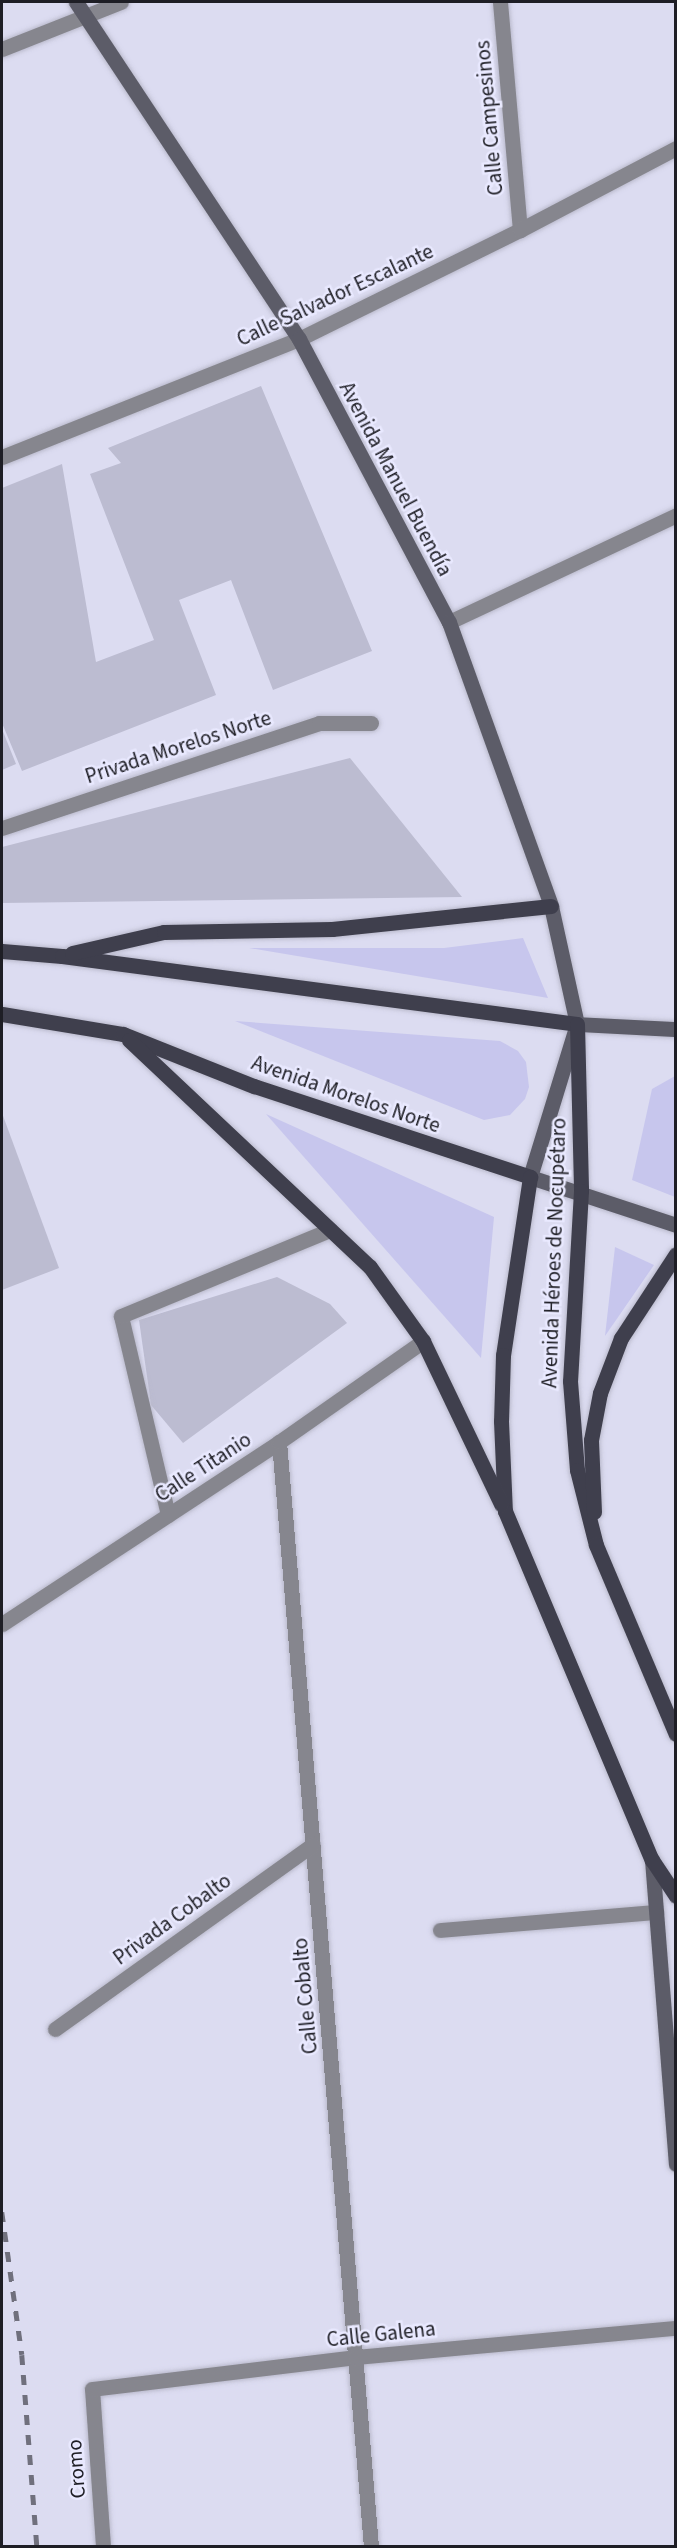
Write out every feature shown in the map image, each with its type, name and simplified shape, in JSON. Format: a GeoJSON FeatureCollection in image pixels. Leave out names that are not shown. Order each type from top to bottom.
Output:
{"type":"FeatureCollection","features":[{"type":"Feature","properties":{"kind":"main road"},"geometry":{"type":"LineString","coordinates":[[62,956],[164,932],[332,929],[551,906]]}},
{"type":"Feature","properties":{"kind":"main road"},"geometry":{"type":"LineString","coordinates":[[2,951],[62,956],[578,1024]]}},
{"type":"Feature","properties":{"kind":"main road","name":"Avenida Morelos Norte"},"geometry":{"type":"LineString","coordinates":[[2,1014],[123,1034],[254,1086],[530,1177]]}},
{"type":"Feature","properties":{"kind":"main road","name":"Avenida Héroes de Nocupétaro"},"geometry":{"type":"LineString","coordinates":[[578,1024],[581,1191],[570,1381],[577,1470],[596,1545],[675,1734]]}},
{"type":"Feature","properties":{"kind":"main road"},"geometry":{"type":"LineString","coordinates":[[123,1034],[249,1149],[370,1267],[423,1341],[505,1511]]}},
{"type":"Feature","properties":{"kind":"main road","name":"Avenida Héroes de Nocupétaro"},"geometry":{"type":"LineString","coordinates":[[530,1177],[503,1355],[501,1421],[505,1511],[652,1860],[675,1896]]}},
{"type":"Feature","properties":{"kind":"main road"},"geometry":{"type":"LineString","coordinates":[[596,1545],[591,1440],[600,1393],[621,1338],[675,1254]]}},
{"type":"Feature","properties":{"kind":"street","name":"Avenida Manuel Buendía"},"geometry":{"type":"LineString","coordinates":[[76,2],[87,15],[298,339],[449,622],[551,906],[578,1024]]}},
{"type":"Feature","properties":{"kind":"street"},"geometry":{"type":"LineString","coordinates":[[2,49],[121,2]]}},
{"type":"Feature","properties":{"kind":"street","name":"Calle Campesinos"},"geometry":{"type":"LineString","coordinates":[[500,2],[520,230]]}},
{"type":"Feature","properties":{"kind":"street","name":"Calle Salvador Escalante"},"geometry":{"type":"LineString","coordinates":[[2,457],[298,339],[520,230],[675,148]]}},
{"type":"Feature","properties":{"kind":"street"},"geometry":{"type":"LineString","coordinates":[[449,622],[675,515]]}},
{"type":"Feature","properties":{"kind":"street","name":"Privada Morelos Norte"},"geometry":{"type":"LineString","coordinates":[[2,828],[319,723],[371,723]]}},
{"type":"Feature","properties":{"kind":"street"},"geometry":{"type":"LineString","coordinates":[[578,1024],[675,1029]]}},
{"type":"Feature","properties":{"kind":"street","name":"Avenida Héroes de Nocupétaro"},"geometry":{"type":"LineString","coordinates":[[530,1177],[578,1024]]}},
{"type":"Feature","properties":{"kind":"street","name":"Avenida Morelos Norte"},"geometry":{"type":"LineString","coordinates":[[530,1177],[581,1191],[675,1225]]}},
{"type":"Feature","properties":{"kind":"street"},"geometry":{"type":"LineString","coordinates":[[168,1515],[121,1316],[330,1230]]}},
{"type":"Feature","properties":{"kind":"street","name":"Calle Titanio"},"geometry":{"type":"LineString","coordinates":[[2,1624],[279,1442],[423,1341]]}},
{"type":"Feature","properties":{"kind":"street","name":"Calle Cobalto"},"geometry":{"type":"LineString","coordinates":[[279,1442],[371,2547]]}},
{"type":"Feature","properties":{"kind":"street","name":"Privada Cobalto"},"geometry":{"type":"LineString","coordinates":[[54,2029],[313,1844]]}},
{"type":"Feature","properties":{"kind":"street"},"geometry":{"type":"LineString","coordinates":[[652,1860],[675,2164]]}},
{"type":"Feature","properties":{"kind":"street"},"geometry":{"type":"LineString","coordinates":[[440,1930],[656,1912]]}},
{"type":"Feature","properties":{"kind":"street","name":"Calle Galena"},"geometry":{"type":"LineString","coordinates":[[92,2389],[355,2357],[675,2328]]}},
{"type":"Feature","properties":{"kind":"street","name":"Cromo"},"geometry":{"type":"LineString","coordinates":[[92,2389],[103,2547]]}},
{"type":"Feature","properties":{"kind":"shaded area"},"geometry":{"type":"Polygon","coordinates":[[[523,938],[548,998],[249,948],[444,948],[523,938]]]}},
{"type":"Feature","properties":{"kind":"shaded area"},"geometry":{"type":"Polygon","coordinates":[[[235,1021],[500,1041],[518,1051],[526,1062],[529,1087],[525,1099],[510,1115],[484,1120],[235,1021]]]}},
{"type":"Feature","properties":{"kind":"shaded area"},"geometry":{"type":"Polygon","coordinates":[[[675,1076],[675,1197],[632,1180],[652,1089],[675,1076]]]}},
{"type":"Feature","properties":{"kind":"shaded area"},"geometry":{"type":"Polygon","coordinates":[[[266,1114],[494,1217],[481,1358],[266,1114]]]}},
{"type":"Feature","properties":{"kind":"shaded area"},"geometry":{"type":"Polygon","coordinates":[[[615,1247],[654,1265],[605,1336],[615,1247]]]}},
{"type":"Feature","properties":{"kind":"building"},"geometry":{"type":"Polygon","coordinates":[[[261,386],[372,651],[273,690],[231,580],[179,600],[216,695],[22,771],[2,723],[2,488],[62,464],[96,662],[154,640],[90,474],[121,463],[108,448],[261,386]]]}},
{"type":"Feature","properties":{"kind":"building"},"geometry":{"type":"Polygon","coordinates":[[[2,729],[16,764],[2,770],[2,729]]]}},
{"type":"Feature","properties":{"kind":"building"},"geometry":{"type":"Polygon","coordinates":[[[350,758],[462,897],[2,903],[2,847],[350,758]]]}},
{"type":"Feature","properties":{"kind":"building"},"geometry":{"type":"Polygon","coordinates":[[[2,1113],[59,1268],[2,1290],[2,1113]]]}},
{"type":"Feature","properties":{"kind":"building"},"geometry":{"type":"Polygon","coordinates":[[[277,1277],[330,1304],[347,1323],[183,1443],[151,1405],[139,1320],[277,1277]]]}},
{"type":"Feature","properties":{"kind":"railway"},"geometry":{"type":"LineString","coordinates":[[2,2212],[22,2355],[37,2546]]}}]}
